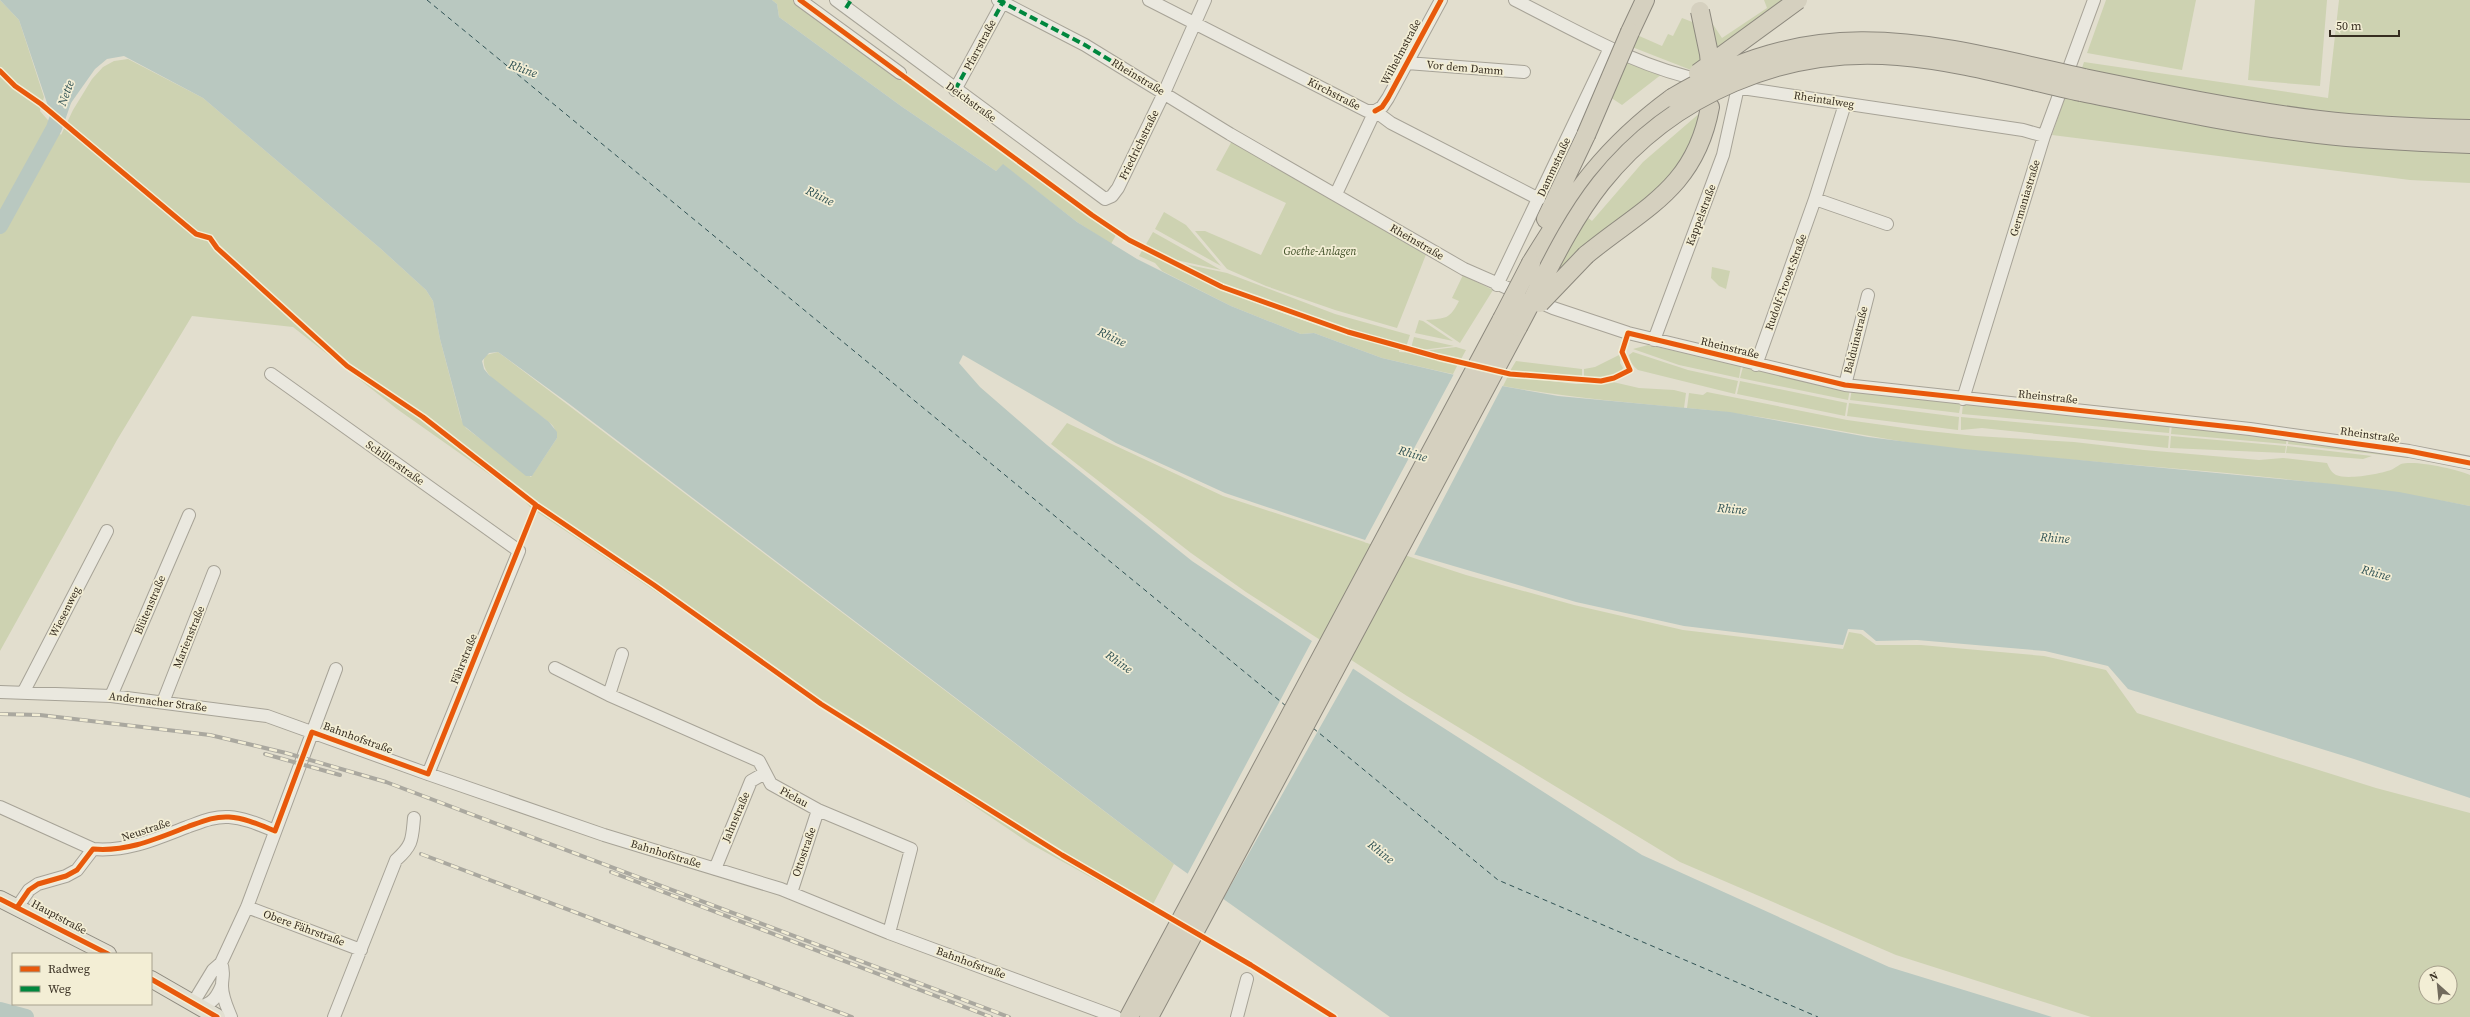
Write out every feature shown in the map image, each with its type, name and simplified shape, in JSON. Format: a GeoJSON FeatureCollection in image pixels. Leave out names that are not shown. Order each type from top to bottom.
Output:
{"type":"FeatureCollection","features":[{"type":"Feature","properties":{"kind":"highway"},"geometry":{"type":"LineString","coordinates":[[1531,263],[1541,231],[1579,151],[1645,0]]}},
{"type":"Feature","properties":{"kind":"highway"},"geometry":{"type":"LineString","coordinates":[[1518,327],[1586,255],[1646,211],[1668,192],[1690,163],[1705,128],[1710,99],[1709,54],[1697,0]]}},
{"type":"Feature","properties":{"kind":"highway"},"geometry":{"type":"LineString","coordinates":[[1129,1017],[1531,263],[1569,202],[1598,164],[1633,128],[1672,98],[1697,74],[1798,0]]}},
{"type":"Feature","properties":{"kind":"highway"},"geometry":{"type":"LineString","coordinates":[[1672,98],[1715,74],[1754,59],[1797,47],[1849,41],[1926,45],[2212,119],[2318,134],[2394,141],[2470,144]]}},
{"type":"Feature","properties":{"kind":"highway"},"geometry":{"type":"LineString","coordinates":[[1149,1017],[1571,229],[1600,184],[1647,135],[1685,108],[1720,87],[1760,72],[1801,61],[1842,55],[1875,54],[1954,64],[2319,120],[2394,127],[2470,129]]}},
{"type":"Feature","properties":{"kind":"main road","name":"Hauptstraße"},"geometry":{"type":"LineString","coordinates":[[0,899],[18,906],[106,953]]}},
{"type":"Feature","properties":{"kind":"main road"},"geometry":{"type":"LineString","coordinates":[[152,980],[217,1017]]}},
{"type":"Feature","properties":{"kind":"street"},"geometry":{"type":"LineString","coordinates":[[800,0],[900,73]]}},
{"type":"Feature","properties":{"kind":"street","name":"Deichstraße"},"geometry":{"type":"LineString","coordinates":[[836,0],[848,4],[956,90],[1103,199],[1108,199]]}},
{"type":"Feature","properties":{"kind":"street","name":"Kirchstraße"},"geometry":{"type":"LineString","coordinates":[[1149,0],[1367,111],[1375,111],[1391,123],[1539,199]]}},
{"type":"Feature","properties":{"kind":"street","name":"Friedrichstraße"},"geometry":{"type":"LineString","coordinates":[[1108,199],[1118,188],[1164,93],[1205,0]]}},
{"type":"Feature","properties":{"kind":"street","name":"Wilhelmstraße"},"geometry":{"type":"LineString","coordinates":[[1336,194],[1375,111],[1382,107],[1441,0]]}},
{"type":"Feature","properties":{"kind":"street","name":"Rheintalweg"},"geometry":{"type":"LineString","coordinates":[[1515,0],[1638,62],[1681,76],[1738,87],[1845,104],[2023,130],[2044,136]]}},
{"type":"Feature","properties":{"kind":"street","name":"Germaniastraße"},"geometry":{"type":"LineString","coordinates":[[1963,398],[2044,136],[2094,0]]}},
{"type":"Feature","properties":{"kind":"street","name":"Pfarrstraße"},"geometry":{"type":"LineString","coordinates":[[956,90],[1002,1]]}},
{"type":"Feature","properties":{"kind":"street","name":"Rheinstraße"},"geometry":{"type":"LineString","coordinates":[[1002,1],[1085,45],[1230,134],[1427,248],[1497,285],[1560,310],[1654,340],[1845,385],[2250,428],[2409,451],[2470,463]]}},
{"type":"Feature","properties":{"kind":"street","name":"Dammstraße"},"geometry":{"type":"LineString","coordinates":[[1497,285],[1610,48]]}},
{"type":"Feature","properties":{"kind":"street","name":"Vor dem Damm"},"geometry":{"type":"LineString","coordinates":[[1407,63],[1524,72]]}},
{"type":"Feature","properties":{"kind":"street","name":"Kappelstraße"},"geometry":{"type":"LineString","coordinates":[[1654,340],[1723,155],[1738,87]]}},
{"type":"Feature","properties":{"kind":"street","name":"Rudolf-Troost-Straße"},"geometry":{"type":"LineString","coordinates":[[1756,365],[1815,199],[1845,104]]}},
{"type":"Feature","properties":{"kind":"street"},"geometry":{"type":"LineString","coordinates":[[1815,199],[1888,224]]}},
{"type":"Feature","properties":{"kind":"street","name":"Balduinstraße"},"geometry":{"type":"LineString","coordinates":[[1845,385],[1868,295]]}},
{"type":"Feature","properties":{"kind":"street","name":"Schillerstraße"},"geometry":{"type":"LineString","coordinates":[[270,374],[519,551]]}},
{"type":"Feature","properties":{"kind":"street","name":"Blütenstraße"},"geometry":{"type":"LineString","coordinates":[[110,696],[189,515]]}},
{"type":"Feature","properties":{"kind":"street","name":"Wiesenweg"},"geometry":{"type":"LineString","coordinates":[[23,692],[107,531]]}},
{"type":"Feature","properties":{"kind":"street","name":"Fährstraße"},"geometry":{"type":"LineString","coordinates":[[428,774],[519,551]]}},
{"type":"Feature","properties":{"kind":"street","name":"Marienstraße"},"geometry":{"type":"LineString","coordinates":[[163,702],[214,572]]}},
{"type":"Feature","properties":{"kind":"street"},"geometry":{"type":"LineString","coordinates":[[609,695],[622,654]]}},
{"type":"Feature","properties":{"kind":"street","name":"Pielau"},"geometry":{"type":"LineString","coordinates":[[555,668],[609,695],[759,761],[772,784],[818,810],[911,849],[889,933]]}},
{"type":"Feature","properties":{"kind":"street"},"geometry":{"type":"LineString","coordinates":[[312,732],[336,669]]}},
{"type":"Feature","properties":{"kind":"street","name":"Andernacher Straße"},"geometry":{"type":"LineString","coordinates":[[0,692],[110,696],[163,702],[268,716],[312,732]]}},
{"type":"Feature","properties":{"kind":"street","name":"Bahnhofstraße"},"geometry":{"type":"LineString","coordinates":[[222,963],[225,973],[217,997],[209,1005],[197,1005],[213,970],[222,963],[247,907],[312,732],[604,835],[715,868],[790,893],[889,933],[1116,1017]]}},
{"type":"Feature","properties":{"kind":"street","name":"Jahnstraße"},"geometry":{"type":"LineString","coordinates":[[715,868],[751,781],[765,773]]}},
{"type":"Feature","properties":{"kind":"street","name":"Neustraße"},"geometry":{"type":"LineString","coordinates":[[0,807],[93,849],[111,850],[131,848],[209,819],[227,817],[241,818],[275,831]]}},
{"type":"Feature","properties":{"kind":"street","name":"Ottostraße"},"geometry":{"type":"LineString","coordinates":[[790,893],[818,810]]}},
{"type":"Feature","properties":{"kind":"street"},"geometry":{"type":"LineString","coordinates":[[334,1017],[396,860],[408,849],[412,841],[414,818]]}},
{"type":"Feature","properties":{"kind":"street"},"geometry":{"type":"LineString","coordinates":[[18,906],[29,890],[38,884],[66,876],[77,870],[93,849]]}},
{"type":"Feature","properties":{"kind":"street","name":"Obere Fährstraße"},"geometry":{"type":"LineString","coordinates":[[247,907],[361,950]]}},
{"type":"Feature","properties":{"kind":"street"},"geometry":{"type":"LineString","coordinates":[[1237,1017],[1248,979]]}},
{"type":"Feature","properties":{"kind":"street","name":"Bahnhofstraße"},"geometry":{"type":"LineString","coordinates":[[222,985],[223,995],[231,1017]]}},
{"type":"Feature","properties":{"kind":"green space"},"geometry":{"type":"Polygon","coordinates":[[[0,0],[19,20],[44,97],[40,111],[61,135],[73,110],[92,79],[103,67],[114,61],[128,59],[203,98],[381,249],[426,290],[433,301],[440,339],[461,419],[466,428],[531,477],[557,438],[553,426],[509,394],[488,373],[484,364],[486,355],[498,352],[1174,864],[1150,910],[1029,843],[530,507],[519,495],[397,409],[293,327],[192,316],[117,440],[0,651],[0,0]]]}},
{"type":"Feature","properties":{"kind":"green space"},"geometry":{"type":"Polygon","coordinates":[[[772,0],[796,0],[1116,235],[1111,244],[1077,222],[1003,165],[996,171],[901,106],[779,17],[777,4],[772,0]]]}},
{"type":"Feature","properties":{"kind":"green space"},"geometry":{"type":"Polygon","coordinates":[[[1764,0],[1790,0],[1716,53],[1708,17],[1722,38],[1767,8],[1764,0]]]}},
{"type":"Feature","properties":{"kind":"green space"},"geometry":{"type":"Polygon","coordinates":[[[2106,0],[2196,0],[2182,70],[2087,53],[2106,0]]]}},
{"type":"Feature","properties":{"kind":"green space"},"geometry":{"type":"Polygon","coordinates":[[[2255,0],[2327,0],[2320,86],[2248,80],[2255,0]]]}},
{"type":"Feature","properties":{"kind":"green space"},"geometry":{"type":"Polygon","coordinates":[[[2339,0],[2470,0],[2470,122],[2422,121],[2284,108],[2084,71],[2085,69],[2082,68],[2084,62],[2328,98],[2339,0]]]}},
{"type":"Feature","properties":{"kind":"green space"},"geometry":{"type":"Polygon","coordinates":[[[1682,18],[1695,23],[1703,61],[1691,70],[1632,47],[1637,35],[1662,46],[1668,34],[1673,36],[1682,18]]]}},
{"type":"Feature","properties":{"kind":"green space"},"geometry":{"type":"Polygon","coordinates":[[[1626,61],[1662,74],[1622,105],[1610,97],[1626,61]]]}},
{"type":"Feature","properties":{"kind":"green space"},"geometry":{"type":"Polygon","coordinates":[[[2066,94],[2470,148],[2470,183],[2410,180],[2052,135],[2066,94]]]}},
{"type":"Feature","properties":{"kind":"green space"},"geometry":{"type":"Polygon","coordinates":[[[1701,112],[1683,160],[1660,190],[1594,238],[1554,274],[1587,217],[1592,221],[1643,162],[1701,112]]]}},
{"type":"Feature","properties":{"kind":"green space","name":"Goethe-Anlagen"},"geometry":{"type":"Polygon","coordinates":[[[1233,139],[1427,252],[1397,328],[1335,310],[1266,286],[1227,269],[1195,231],[1205,231],[1261,255],[1286,203],[1216,170],[1233,139]]]}},
{"type":"Feature","properties":{"kind":"green space"},"geometry":{"type":"Polygon","coordinates":[[[1164,212],[1186,225],[1221,266],[1155,229],[1164,212]]]}},
{"type":"Feature","properties":{"kind":"green space"},"geometry":{"type":"Polygon","coordinates":[[[1153,232],[1221,270],[1172,259],[1145,246],[1153,232]]]}},
{"type":"Feature","properties":{"kind":"green space"},"geometry":{"type":"Polygon","coordinates":[[[1143,249],[1214,285],[1282,313],[1399,350],[1399,352],[1419,353],[1458,364],[1453,374],[1382,358],[1314,333],[1301,334],[1231,306],[1162,271],[1155,263],[1139,256],[1143,249]]]}},
{"type":"Feature","properties":{"kind":"green space"},"geometry":{"type":"Polygon","coordinates":[[[1180,263],[1227,273],[1335,314],[1410,335],[1406,347],[1258,300],[1180,263]]]}},
{"type":"Feature","properties":{"kind":"green space"},"geometry":{"type":"Polygon","coordinates":[[[1712,267],[1730,271],[1726,289],[1719,286],[1711,278],[1712,267]]]}},
{"type":"Feature","properties":{"kind":"green space"},"geometry":{"type":"Polygon","coordinates":[[[1463,275],[1493,290],[1460,343],[1426,320],[1443,318],[1452,312],[1459,301],[1452,298],[1463,275]]]}},
{"type":"Feature","properties":{"kind":"green space"},"geometry":{"type":"Polygon","coordinates":[[[1419,320],[1423,321],[1453,341],[1415,333],[1419,320]]]}},
{"type":"Feature","properties":{"kind":"green space"},"geometry":{"type":"Polygon","coordinates":[[[1414,337],[1454,346],[1421,350],[1411,348],[1414,337]]]}},
{"type":"Feature","properties":{"kind":"green space"},"geometry":{"type":"Polygon","coordinates":[[[1648,345],[1741,366],[1739,378],[1679,365],[1633,349],[1648,345]]]}},
{"type":"Feature","properties":{"kind":"green space"},"geometry":{"type":"Polygon","coordinates":[[[1456,347],[1466,350],[1460,361],[1424,351],[1456,347]]]}},
{"type":"Feature","properties":{"kind":"green space"},"geometry":{"type":"Polygon","coordinates":[[[1633,352],[1688,370],[1738,381],[1735,394],[1638,370],[1632,364],[1629,357],[1629,355],[1633,352]]]}},
{"type":"Feature","properties":{"kind":"green space"},"geometry":{"type":"Polygon","coordinates":[[[1621,354],[1620,363],[1623,368],[1621,372],[1605,378],[1584,380],[1584,369],[1595,367],[1621,354]]]}},
{"type":"Feature","properties":{"kind":"green space"},"geometry":{"type":"Polygon","coordinates":[[[1516,361],[1582,369],[1582,379],[1510,371],[1516,361]]]}},
{"type":"Feature","properties":{"kind":"green space"},"geometry":{"type":"Polygon","coordinates":[[[1743,367],[1850,389],[1848,400],[1740,378],[1743,367]]]}},
{"type":"Feature","properties":{"kind":"green space"},"geometry":{"type":"Polygon","coordinates":[[[1508,376],[1576,384],[1613,382],[1639,388],[1674,390],[1686,393],[1684,408],[1571,396],[1503,386],[1508,376]]]}},
{"type":"Feature","properties":{"kind":"green space"},"geometry":{"type":"Polygon","coordinates":[[[1740,381],[1847,403],[1845,416],[1737,394],[1740,381]]]}},
{"type":"Feature","properties":{"kind":"green space"},"geometry":{"type":"Polygon","coordinates":[[[1852,389],[1961,403],[1959,413],[1850,400],[1852,389]]]}},
{"type":"Feature","properties":{"kind":"green space"},"geometry":{"type":"Polygon","coordinates":[[[1707,392],[1847,420],[1919,430],[1976,436],[2074,442],[2259,460],[2283,458],[2327,463],[2336,475],[2348,477],[2388,471],[2401,464],[2426,464],[2455,470],[2470,475],[2470,506],[2345,486],[2219,472],[1930,446],[1791,422],[1687,408],[1689,393],[1703,395],[1707,392]]]}},
{"type":"Feature","properties":{"kind":"green space"},"geometry":{"type":"Polygon","coordinates":[[[1849,403],[1959,417],[1958,430],[1847,416],[1849,403]]]}},
{"type":"Feature","properties":{"kind":"green space"},"geometry":{"type":"Polygon","coordinates":[[[1963,403],[2170,424],[2169,433],[1962,414],[1963,403]]]}},
{"type":"Feature","properties":{"kind":"green space"},"geometry":{"type":"Polygon","coordinates":[[[1961,417],[2169,436],[2168,448],[1982,428],[1961,430],[1961,417]]]}},
{"type":"Feature","properties":{"kind":"green space"},"geometry":{"type":"Polygon","coordinates":[[[1067,423],[1223,496],[1466,575],[1574,605],[1683,630],[1843,649],[1849,632],[1861,634],[1876,645],[1921,645],[2044,656],[2106,670],[2137,713],[2376,788],[2470,813],[2470,1017],[2091,1017],[1896,955],[1680,862],[1407,696],[1246,592],[1191,553],[1051,444],[1067,423]]]}},
{"type":"Feature","properties":{"kind":"green space"},"geometry":{"type":"Polygon","coordinates":[[[2172,424],[2287,436],[2286,444],[2171,434],[2172,424]]]}},
{"type":"Feature","properties":{"kind":"green space"},"geometry":{"type":"Polygon","coordinates":[[[2171,436],[2286,446],[2285,453],[2170,448],[2171,436]]]}},
{"type":"Feature","properties":{"kind":"green space"},"geometry":{"type":"Polygon","coordinates":[[[2289,437],[2435,461],[2288,444],[2289,437]]]}},
{"type":"Feature","properties":{"kind":"green space"},"geometry":{"type":"Polygon","coordinates":[[[2287,446],[2372,456],[2363,459],[2286,453],[2287,446]]]}},
{"type":"Feature","properties":{"kind":"water","name":"Rhine"},"geometry":{"type":"Polygon","coordinates":[[[0,0],[772,0],[777,4],[779,17],[901,106],[996,171],[1003,164],[1077,222],[1137,259],[1231,306],[1301,334],[1314,333],[1382,358],[1502,386],[1558,396],[1730,412],[1868,437],[1964,449],[2334,484],[2399,492],[2470,506],[2470,798],[2354,759],[2128,689],[2108,666],[2045,651],[1917,640],[1876,641],[1863,630],[1848,629],[1843,645],[1684,626],[1576,602],[1365,540],[1225,493],[1116,443],[963,355],[959,363],[980,387],[1047,445],[1192,561],[1403,702],[1642,855],[1889,967],[2052,1017],[1390,1017],[1174,864],[568,403],[498,352],[489,353],[482,361],[484,369],[489,375],[549,422],[557,432],[557,438],[532,476],[526,476],[463,425],[440,339],[433,301],[426,290],[381,249],[203,98],[124,56],[107,59],[95,69],[61,117],[48,106],[19,20],[0,0]]]}},
{"type":"Feature","properties":{"kind":"pier"},"geometry":{"type":"Polygon","coordinates":[[[1455,372],[1503,385],[1413,557],[1364,542],[1455,372]]]}},
{"type":"Feature","properties":{"kind":"pier"},"geometry":{"type":"Polygon","coordinates":[[[1313,639],[1354,667],[1222,901],[1187,875],[1313,639]]]}},
{"type":"Feature","properties":{"kind":"waterway","name":"Nette"},"geometry":{"type":"LineString","coordinates":[[0,226],[54,128],[66,93]]}},
{"type":"Feature","properties":{"kind":"waterway","name":"Nette"},"geometry":{"type":"LineString","coordinates":[[0,1010],[26,1017]]}},
{"type":"Feature","properties":{"kind":"ferry route"},"geometry":{"type":"LineString","coordinates":[[427,0],[1286,706]]}},
{"type":"Feature","properties":{"kind":"ferry route"},"geometry":{"type":"LineString","coordinates":[[1313,728],[1498,880],[1818,1017]]}},
{"type":"Feature","properties":{"kind":"railway"},"geometry":{"type":"LineString","coordinates":[[0,714],[40,715],[210,735],[286,753],[386,782],[1009,1017]]}},
{"type":"Feature","properties":{"kind":"railway"},"geometry":{"type":"LineString","coordinates":[[265,754],[340,775]]}},
{"type":"Feature","properties":{"kind":"railway"},"geometry":{"type":"LineString","coordinates":[[421,854],[852,1017]]}},
{"type":"Feature","properties":{"kind":"railway"},"geometry":{"type":"LineString","coordinates":[[611,872],[991,1017]]}},
{"type":"Feature","properties":{"kind":"marked path"},"geometry":{"type":"LineString","coordinates":[[846,8],[851,0]]}},
{"type":"Feature","properties":{"kind":"marked path"},"geometry":{"type":"LineString","coordinates":[[998,0],[1085,45],[1164,93]]}},
{"type":"Feature","properties":{"kind":"marked path"},"geometry":{"type":"LineString","coordinates":[[955,90],[1004,0]]}},
{"type":"Feature","properties":{"kind":"cycle path"},"geometry":{"type":"LineString","coordinates":[[800,0],[1092,215],[1129,240],[1222,287],[1348,332],[1438,357],[1510,374],[1601,381],[1614,378],[1630,370],[1622,352],[1628,333],[1845,385],[2250,429],[2409,451],[2470,463]]}},
{"type":"Feature","properties":{"kind":"cycle path"},"geometry":{"type":"LineString","coordinates":[[1375,111],[1382,107],[1388,98],[1441,0]]}},
{"type":"Feature","properties":{"kind":"cycle path"},"geometry":{"type":"LineString","coordinates":[[0,71],[15,86],[41,104],[196,234],[210,238],[217,248],[347,366],[423,417],[536,505],[654,585],[821,704],[1062,855],[1251,965],[1334,1017]]}},
{"type":"Feature","properties":{"kind":"cycle path"},"geometry":{"type":"LineString","coordinates":[[18,906],[29,890],[38,884],[66,876],[77,870],[93,849],[118,849],[130,847],[164,836],[202,821],[218,817],[241,819],[275,831],[312,732],[428,774],[536,505]]}},
{"type":"Feature","properties":{"kind":"cycle path"},"geometry":{"type":"LineString","coordinates":[[0,899],[106,953]]}},
{"type":"Feature","properties":{"kind":"cycle path"},"geometry":{"type":"LineString","coordinates":[[152,980],[217,1017]]}}]}
